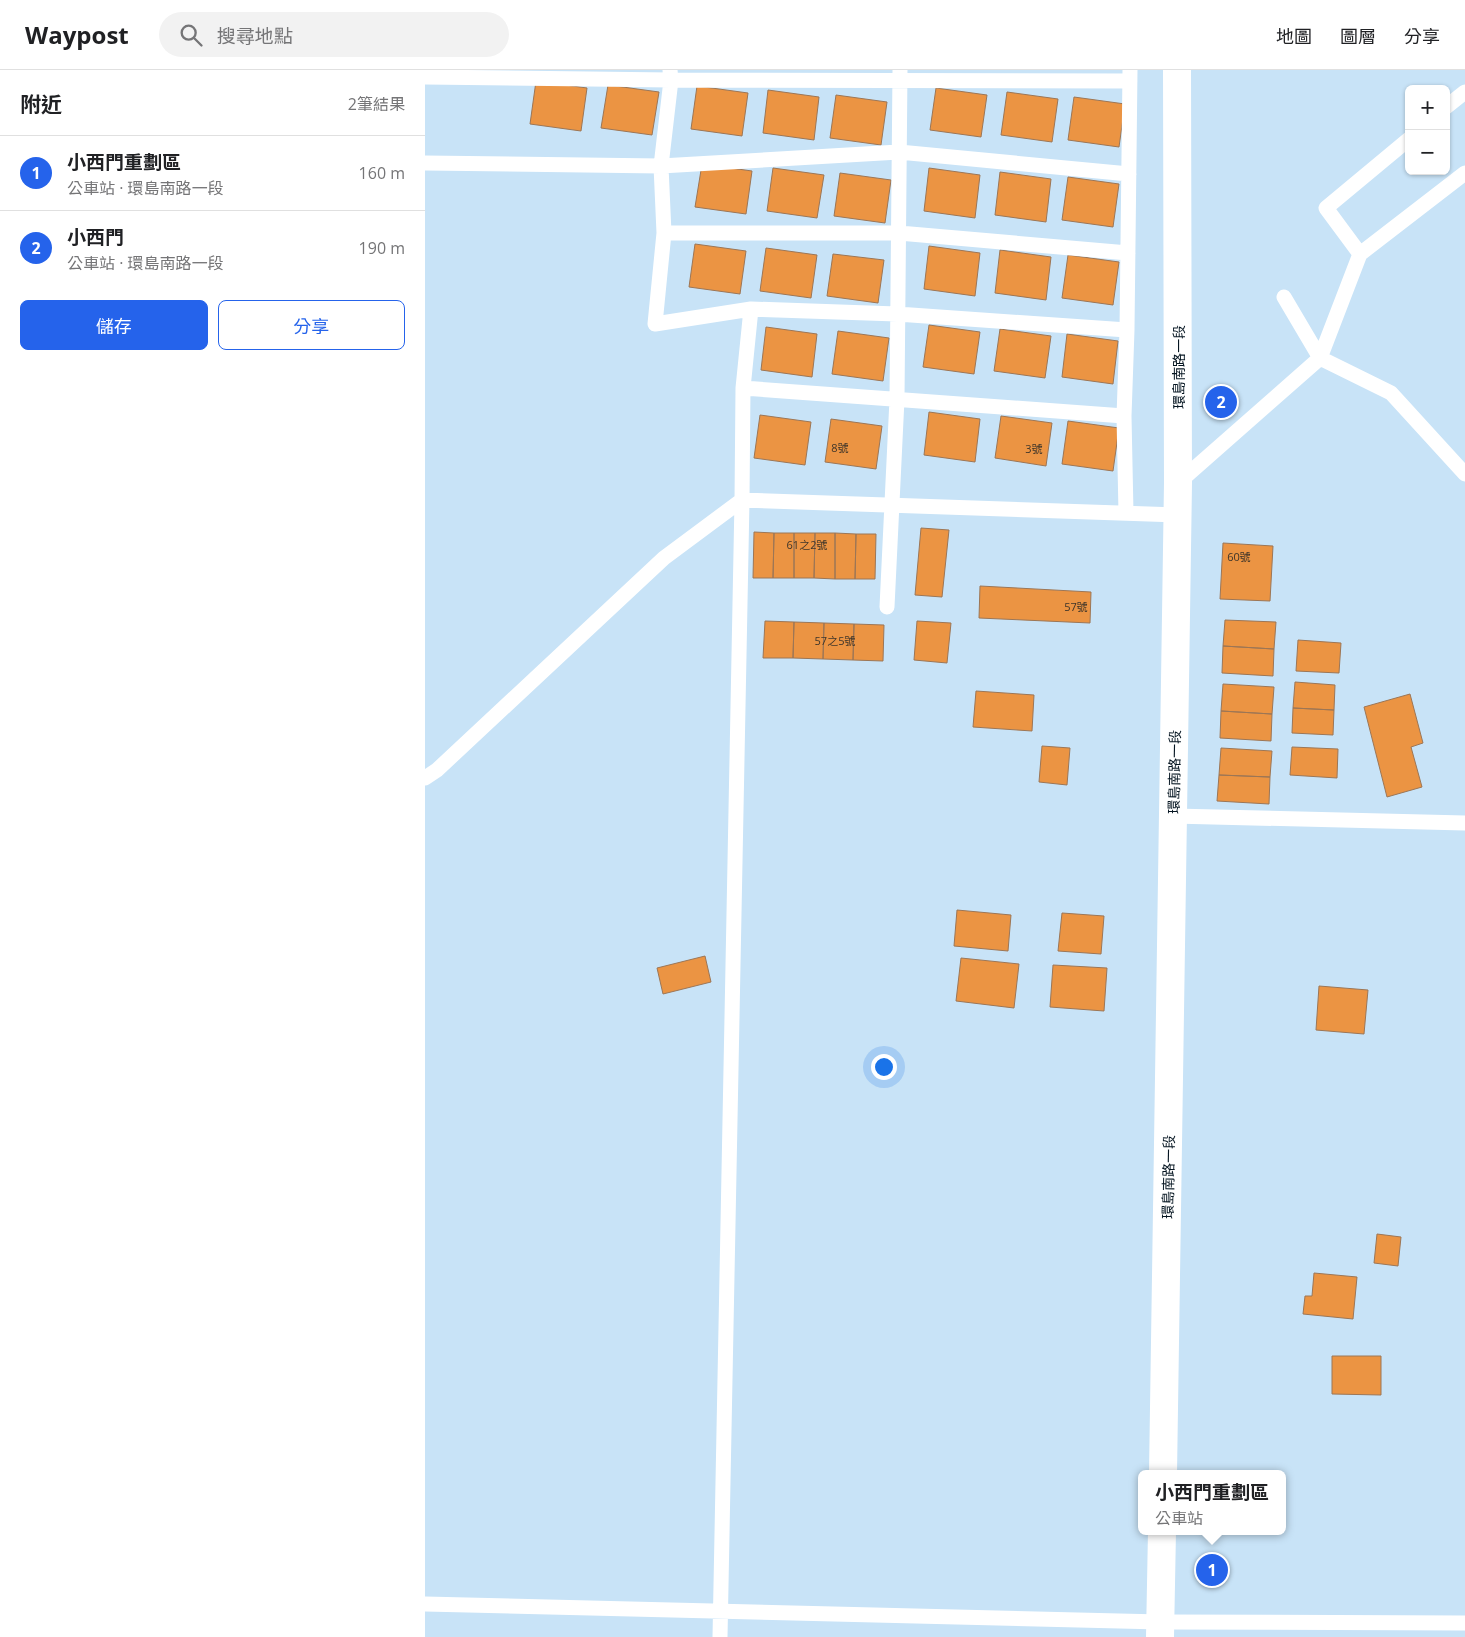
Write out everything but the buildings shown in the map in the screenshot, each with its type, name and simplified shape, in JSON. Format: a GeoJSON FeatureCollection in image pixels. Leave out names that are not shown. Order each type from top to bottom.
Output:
{"type":"FeatureCollection","features":[{"type":"Feature","properties":{"kind":"main road","name":"環島南路一段"},"geometry":{"type":"LineString","coordinates":[[1163,1470],[1178,515],[1177,70]]}},
{"type":"Feature","properties":{"kind":"main road"},"geometry":{"type":"LineString","coordinates":[[1161,1630],[1163,1535]]}},
{"type":"Feature","properties":{"kind":"lane"},"geometry":{"type":"LineString","coordinates":[[433,75],[1130,76],[1124,416],[1125,513]]}},
{"type":"Feature","properties":{"kind":"lane"},"geometry":{"type":"LineString","coordinates":[[671,75],[661,166],[664,233],[655,324],[751,309],[897,314],[1127,330]]}},
{"type":"Feature","properties":{"kind":"lane"},"geometry":{"type":"LineString","coordinates":[[887,607],[897,399],[900,75]]}},
{"type":"Feature","properties":{"kind":"lane"},"geometry":{"type":"LineString","coordinates":[[1450,105],[1465,92]]}},
{"type":"Feature","properties":{"kind":"lane"},"geometry":{"type":"LineString","coordinates":[[1360,254],[1326,208],[1405,142]]}},
{"type":"Feature","properties":{"kind":"lane"},"geometry":{"type":"LineString","coordinates":[[425,163],[661,166],[899,152],[1129,174]]}},
{"type":"Feature","properties":{"kind":"lane"},"geometry":{"type":"LineString","coordinates":[[1178,483],[1320,358],[1360,254],[1465,173]]}},
{"type":"Feature","properties":{"kind":"lane"},"geometry":{"type":"LineString","coordinates":[[664,233],[899,233],[1128,253]]}},
{"type":"Feature","properties":{"kind":"lane"},"geometry":{"type":"LineString","coordinates":[[1284,297],[1320,358],[1391,393],[1465,474]]}},
{"type":"Feature","properties":{"kind":"lane"},"geometry":{"type":"LineString","coordinates":[[721,1637],[743,500],[743,388],[751,309]]}},
{"type":"Feature","properties":{"kind":"lane"},"geometry":{"type":"LineString","coordinates":[[743,388],[1124,416]]}},
{"type":"Feature","properties":{"kind":"lane"},"geometry":{"type":"LineString","coordinates":[[425,778],[437,770],[664,558],[743,500],[1178,515]]}},
{"type":"Feature","properties":{"kind":"lane"},"geometry":{"type":"LineString","coordinates":[[1173,816],[1465,823]]}},
{"type":"Feature","properties":{"kind":"lane"},"geometry":{"type":"LineString","coordinates":[[425,1604],[721,1610],[1161,1630],[1465,1623]]}},
{"type":"Feature","properties":{"kind":"place","name":"小西門"},"geometry":{"type":"Point","coordinates":[1221,402]}},
{"type":"Feature","properties":{"kind":"place","name":"小西門重劃區"},"geometry":{"type":"Point","coordinates":[1212,1570]}}]}
